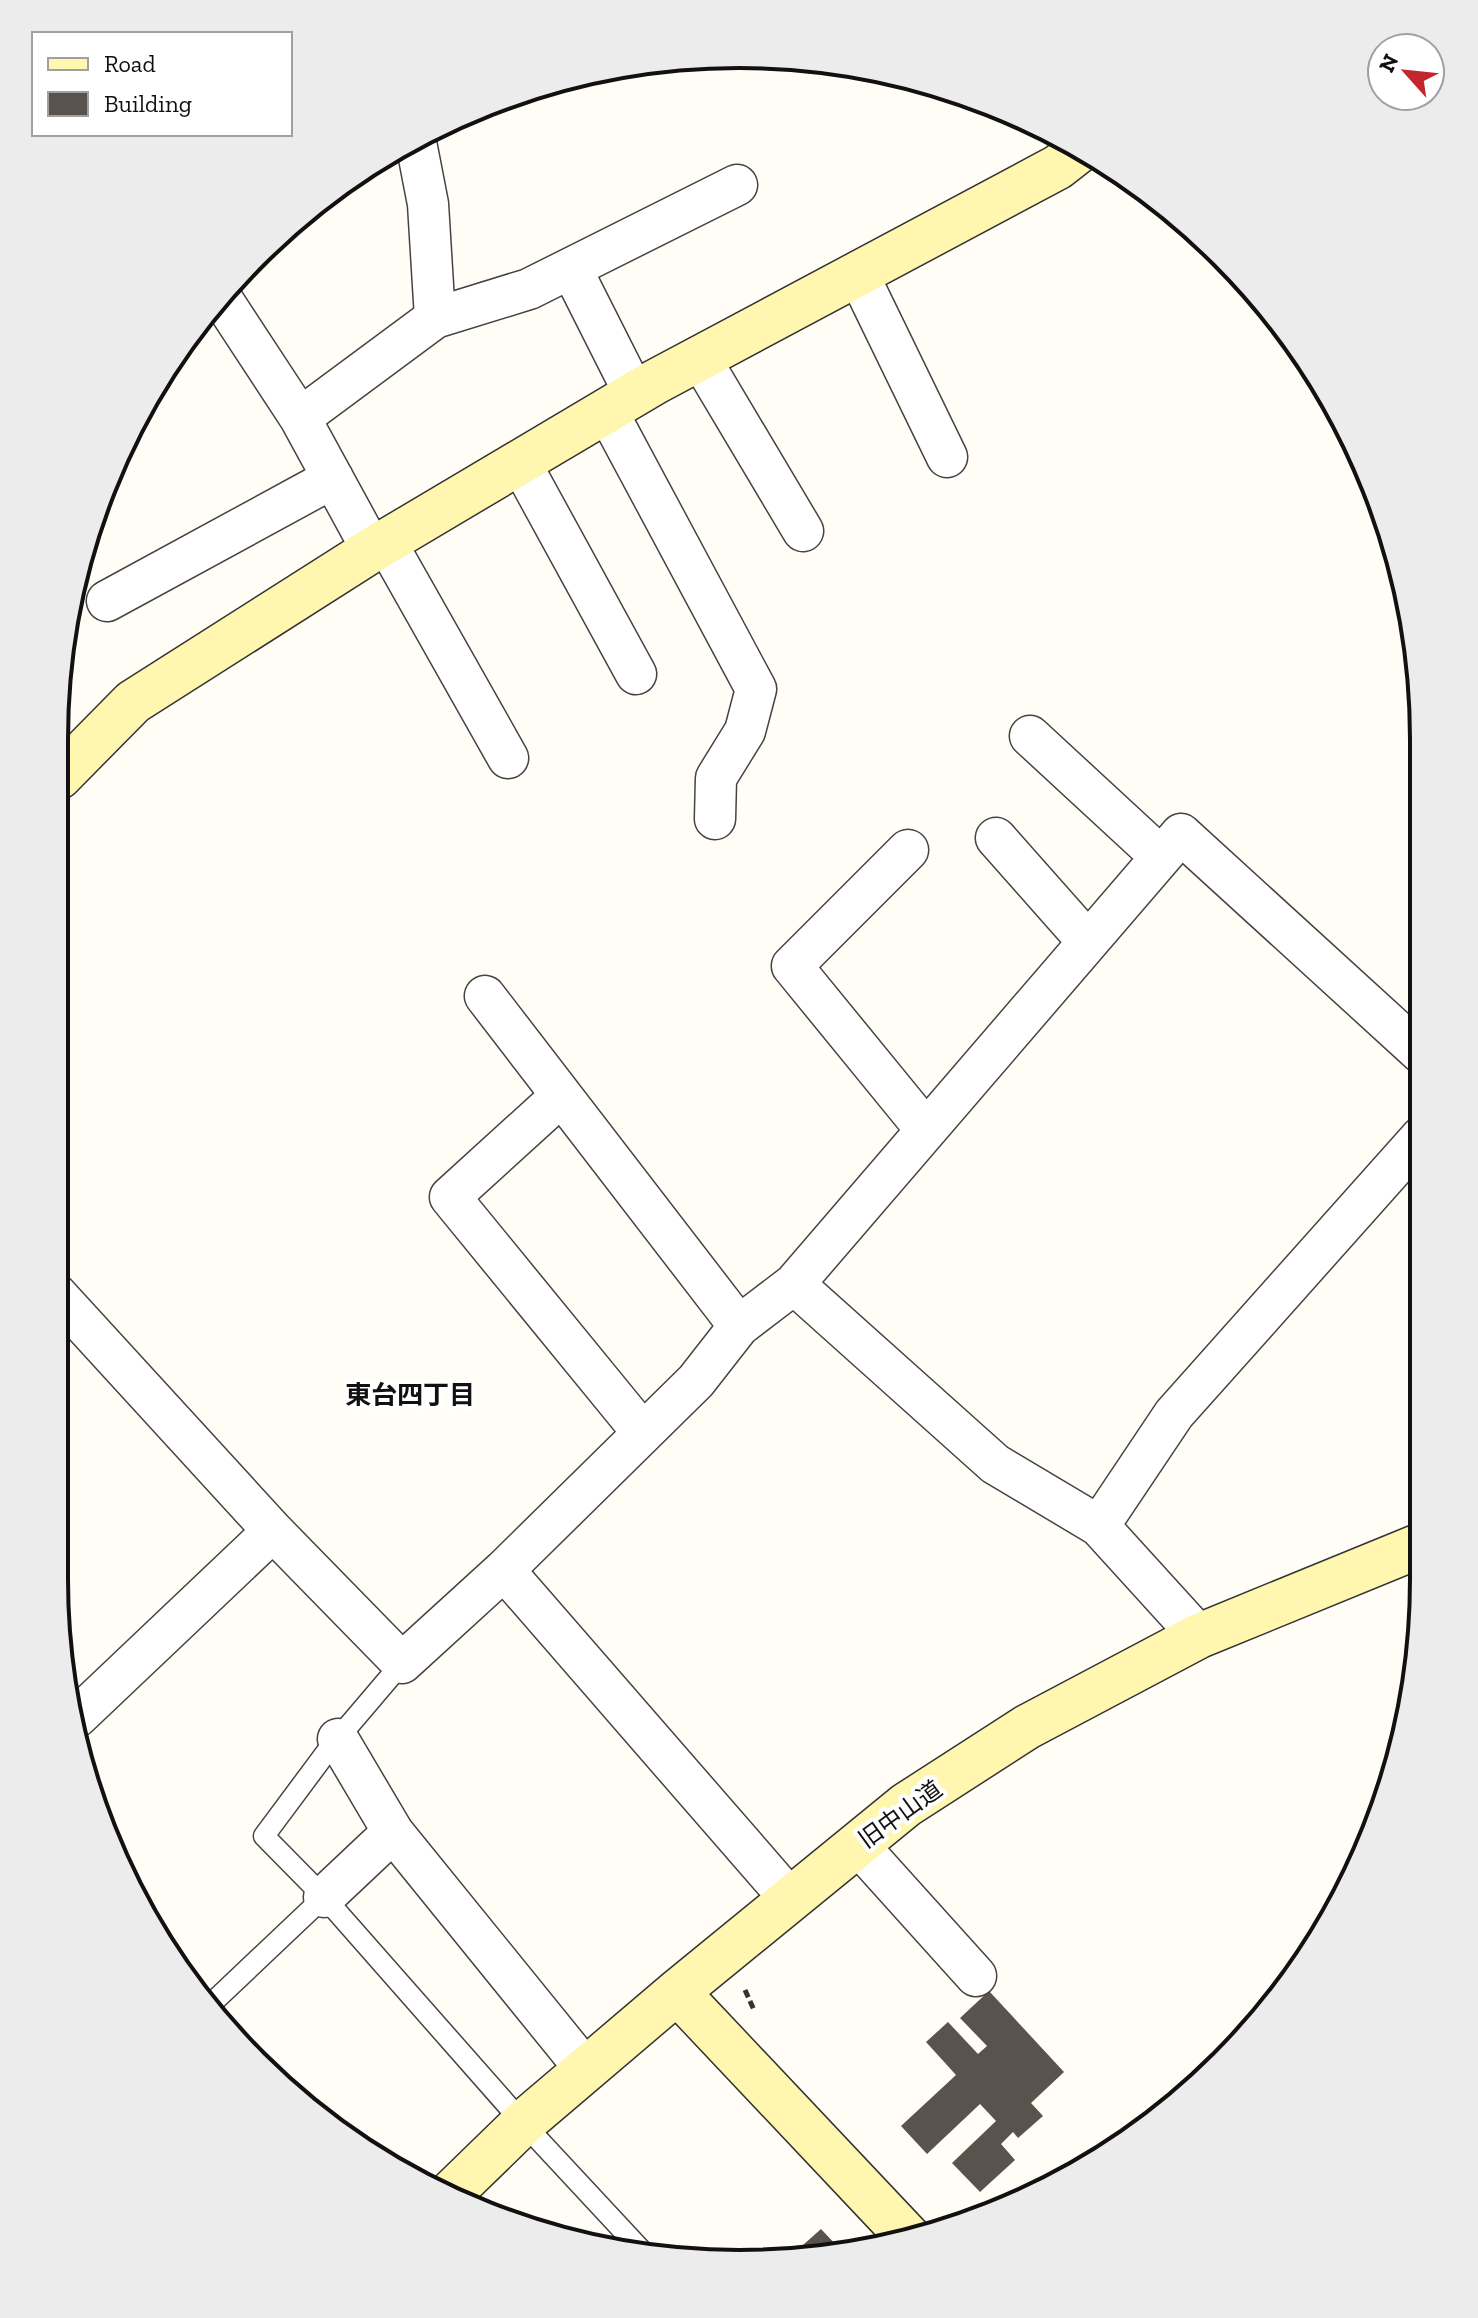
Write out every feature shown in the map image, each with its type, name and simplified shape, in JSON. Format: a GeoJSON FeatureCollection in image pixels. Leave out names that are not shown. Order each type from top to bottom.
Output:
{"type":"FeatureCollection","features":[{"type":"Feature","properties":{"kind":"street"},"geometry":{"type":"LineString","coordinates":[[418,150],[428,204],[435,318]]}},
{"type":"Feature","properties":{"kind":"street"},"geometry":{"type":"LineString","coordinates":[[68,768],[133,702],[379,546],[700,358],[1058,167],[1071,157]]}},
{"type":"Feature","properties":{"kind":"street"},"geometry":{"type":"LineString","coordinates":[[300,418],[435,318],[529,289],[737,185]]}},
{"type":"Feature","properties":{"kind":"street"},"geometry":{"type":"LineString","coordinates":[[571,268],[621,403],[756,689],[745,731],[716,778],[715,819]]}},
{"type":"Feature","properties":{"kind":"street"},"geometry":{"type":"LineString","coordinates":[[858,274],[947,457]]}},
{"type":"Feature","properties":{"kind":"street"},"geometry":{"type":"LineString","coordinates":[[227,307],[300,418],[333,478],[379,546],[508,758]]}},
{"type":"Feature","properties":{"kind":"street"},"geometry":{"type":"LineString","coordinates":[[700,358],[803,531]]}},
{"type":"Feature","properties":{"kind":"street"},"geometry":{"type":"LineString","coordinates":[[520,462],[636,674]]}},
{"type":"Feature","properties":{"kind":"street"},"geometry":{"type":"LineString","coordinates":[[107,601],[333,478]]}},
{"type":"Feature","properties":{"kind":"street"},"geometry":{"type":"LineString","coordinates":[[1030,736],[1161,857]]}},
{"type":"Feature","properties":{"kind":"street"},"geometry":{"type":"LineString","coordinates":[[68,1307],[273,1531],[402,1663],[504,1570],[696,1381],[739,1326],[794,1284],[1181,834],[1410,1043]]}},
{"type":"Feature","properties":{"kind":"street"},"geometry":{"type":"LineString","coordinates":[[996,838],[1088,942]]}},
{"type":"Feature","properties":{"kind":"street"},"geometry":{"type":"LineString","coordinates":[[908,850],[792,966],[926,1130]]}},
{"type":"Feature","properties":{"kind":"street"},"geometry":{"type":"LineString","coordinates":[[485,996],[739,1326]]}},
{"type":"Feature","properties":{"kind":"street"},"geometry":{"type":"LineString","coordinates":[[561,1096],[450,1197],[643,1433]]}},
{"type":"Feature","properties":{"kind":"street"},"geometry":{"type":"LineString","coordinates":[[1099,1526],[1174,1414],[1410,1149]]}},
{"type":"Feature","properties":{"kind":"street"},"geometry":{"type":"LineString","coordinates":[[794,1284],[995,1464],[1099,1526],[1199,1636]]}},
{"type":"Feature","properties":{"kind":"street"},"geometry":{"type":"LineString","coordinates":[[82,1713],[273,1531]]}},
{"type":"Feature","properties":{"kind":"street","name":"旧中山道"},"geometry":{"type":"LineString","coordinates":[[457,2188],[523,2123],[677,1992],[906,1805],[1027,1727],[1199,1636],[1410,1559]]}},
{"type":"Feature","properties":{"kind":"street"},"geometry":{"type":"LineString","coordinates":[[504,1570],[790,1899]]}},
{"type":"Feature","properties":{"kind":"street"},"geometry":{"type":"LineString","coordinates":[[338,1739],[393,1832],[586,2070]]}},
{"type":"Feature","properties":{"kind":"street"},"geometry":{"type":"LineString","coordinates":[[324,1897],[393,1832]]}},
{"type":"Feature","properties":{"kind":"street"},"geometry":{"type":"LineString","coordinates":[[858,1845],[976,1976]]}},
{"type":"Feature","properties":{"kind":"street"},"geometry":{"type":"LineString","coordinates":[[677,1992],[901,2230]]}},
{"type":"Feature","properties":{"kind":"lane"},"geometry":{"type":"LineString","coordinates":[[402,1663],[338,1739],[264,1836],[324,1897],[523,2123],[633,2241]]}},
{"type":"Feature","properties":{"kind":"lane"},"geometry":{"type":"LineString","coordinates":[[217,1999],[324,1897]]}},
{"type":"Feature","properties":{"kind":"path"},"geometry":{"type":"LineString","coordinates":[[741,1980],[755,2014]]}},
{"type":"Feature","properties":{"kind":"building"},"geometry":{"type":"Polygon","coordinates":[[[989,1991],[1064,2072],[1031,2103],[1043,2116],[1018,2138],[1013,2132],[1001,2144],[1015,2160],[980,2192],[952,2163],[996,2121],[980,2104],[927,2154],[901,2126],[956,2075],[926,2042],[948,2022],[978,2054],[987,2046],[960,2018],[989,1991]]]}},
{"type":"Feature","properties":{"kind":"building"},"geometry":{"type":"Polygon","coordinates":[[[821,2229],[834,2243],[827,2244],[801,2247],[821,2229]]]}},
{"type":"Feature","properties":{"kind":"district","name":"東台四丁目"},"geometry":{"type":"Point","coordinates":[410,1395]}}]}
